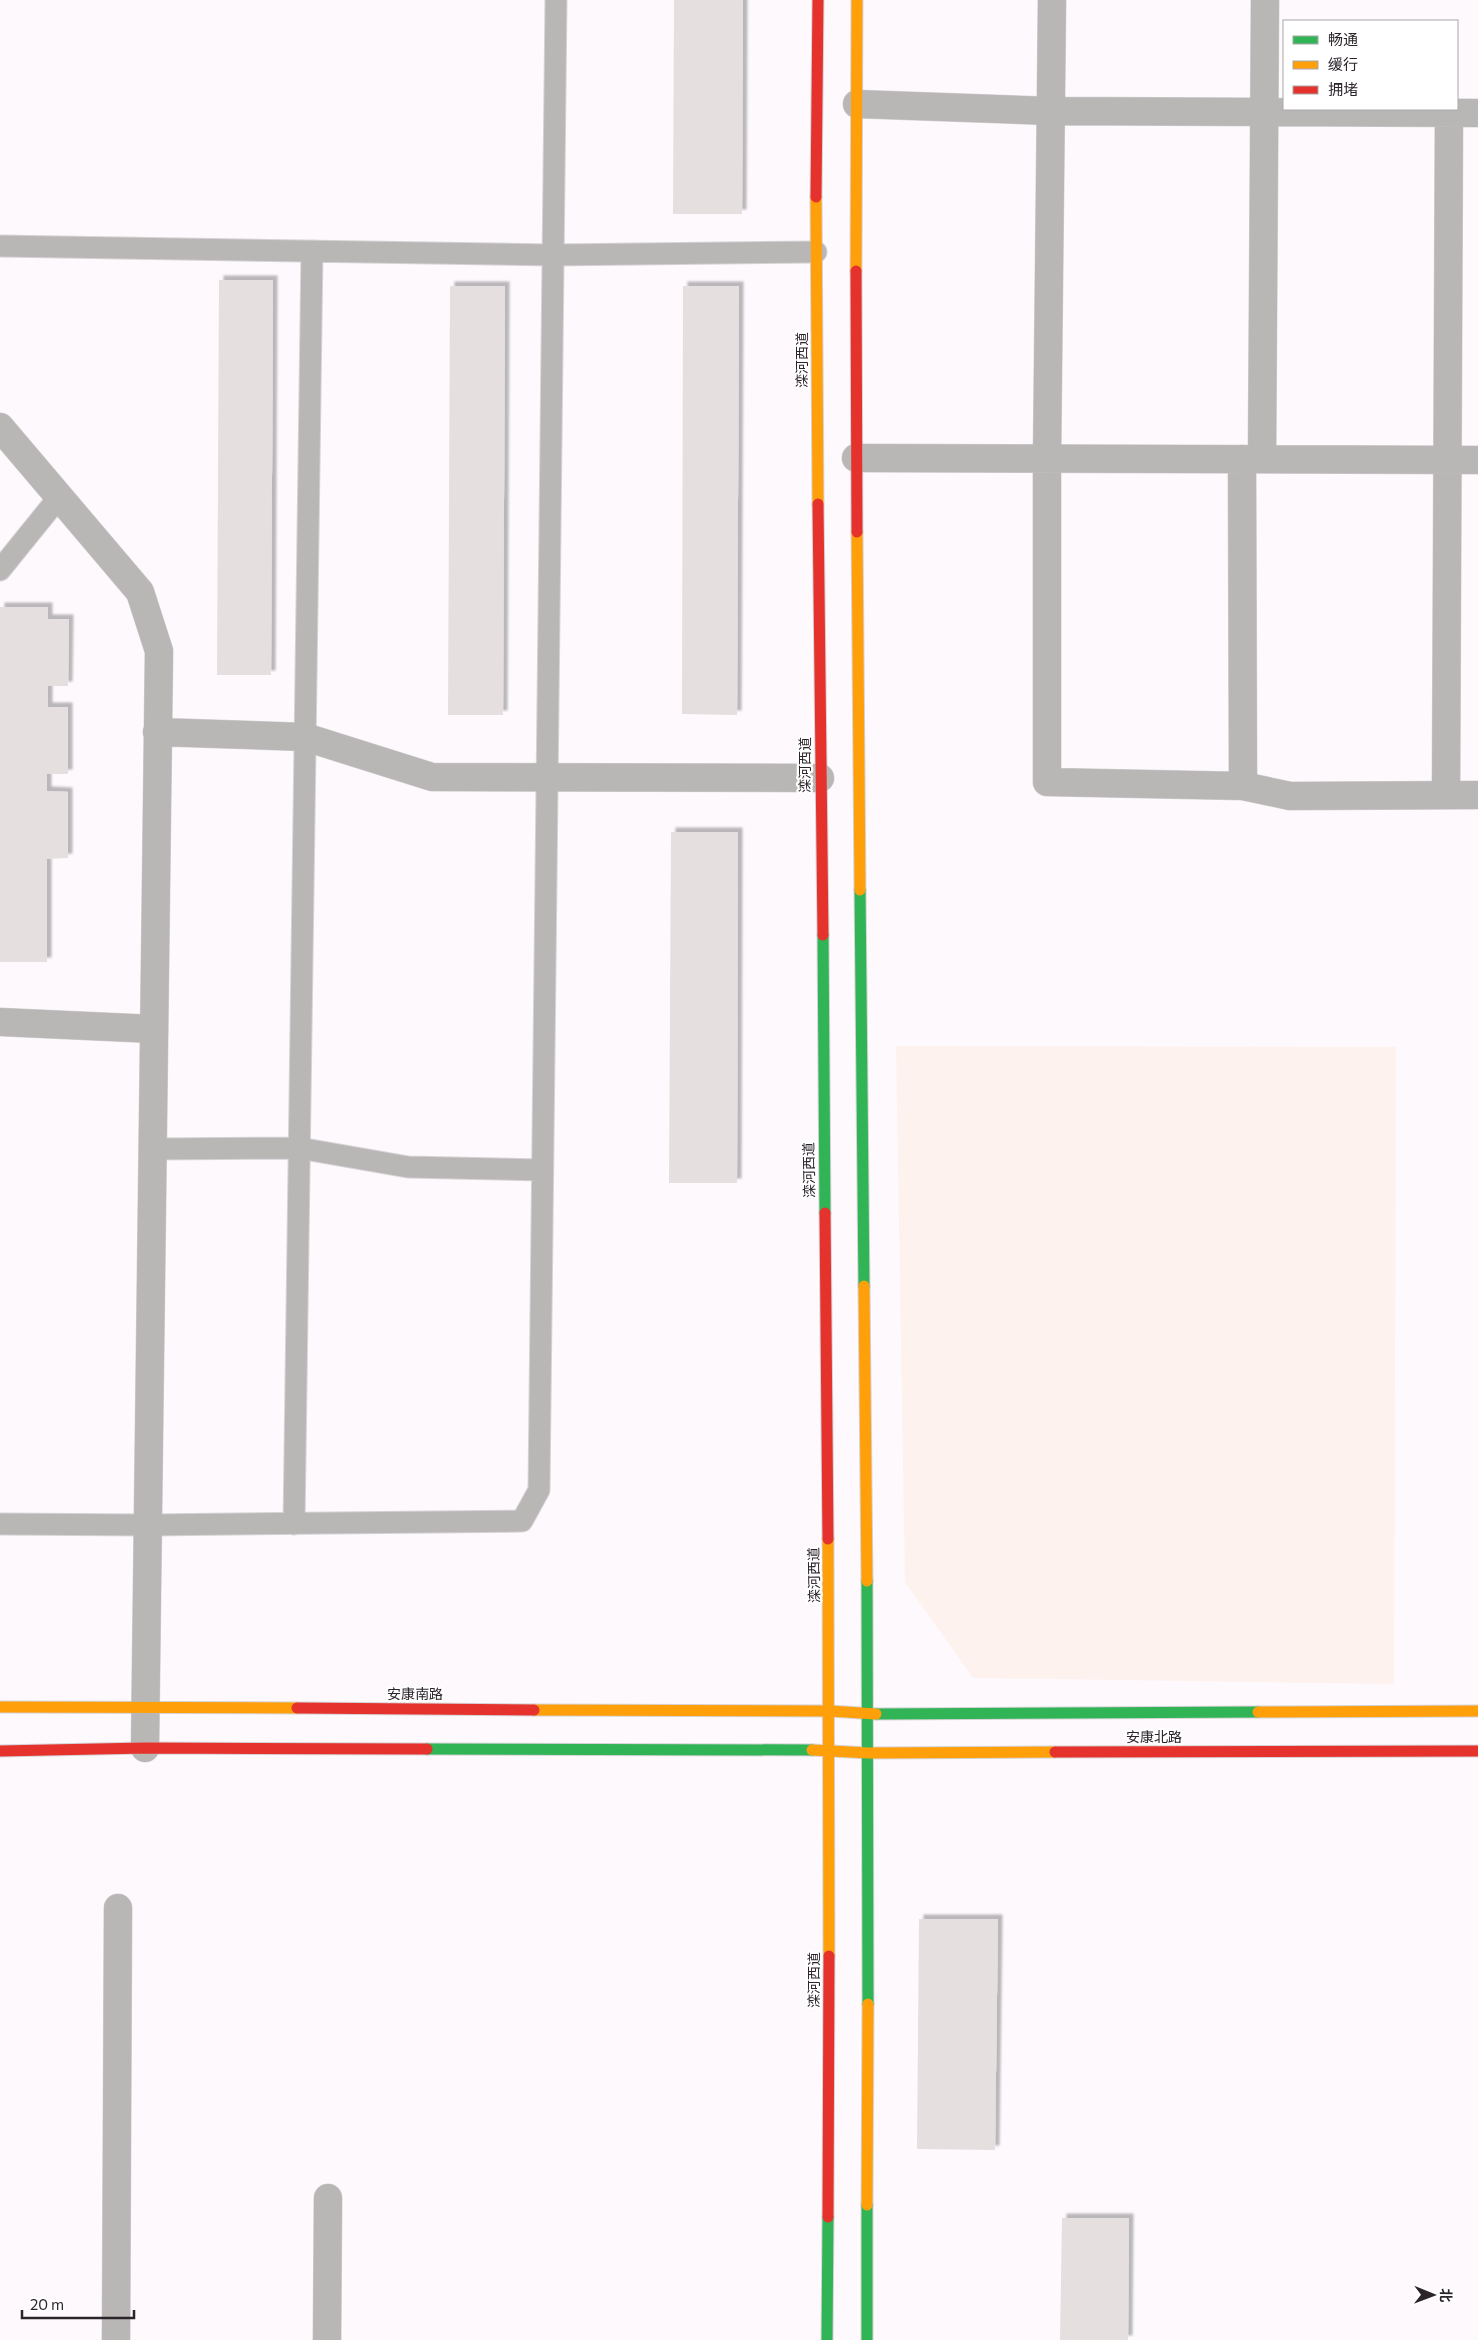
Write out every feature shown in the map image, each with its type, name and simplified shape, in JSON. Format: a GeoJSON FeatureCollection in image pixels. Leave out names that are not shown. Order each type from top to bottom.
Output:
{"type":"FeatureCollection","features":[{"type":"Feature","properties":{"kind":"main road","name":"滦河西道"},"geometry":{"type":"LineString","coordinates":[[818,0],[816,252],[830,1711],[827,2340]]}},
{"type":"Feature","properties":{"kind":"main road"},"geometry":{"type":"LineString","coordinates":[[857,0],[856,458],[869,1753],[867,2340]]}},
{"type":"Feature","properties":{"kind":"main road","name":"安康南路"},"geometry":{"type":"LineString","coordinates":[[0,1707],[830,1711]]}},
{"type":"Feature","properties":{"kind":"main road","name":"安康北路"},"geometry":{"type":"LineString","coordinates":[[830,1711],[868,1714],[1478,1711]]}},
{"type":"Feature","properties":{"kind":"main road"},"geometry":{"type":"LineString","coordinates":[[0,1751],[145,1748],[830,1750]]}},
{"type":"Feature","properties":{"kind":"main road","name":"安康北路"},"geometry":{"type":"LineString","coordinates":[[830,1750],[869,1753],[1478,1751]]}},
{"type":"Feature","properties":{"kind":"street"},"geometry":{"type":"LineString","coordinates":[[1052,0],[1047,459],[1047,782],[1243,786],[1290,796],[1478,795]]}},
{"type":"Feature","properties":{"kind":"street"},"geometry":{"type":"LineString","coordinates":[[1243,786],[1264,112],[1265,0]]}},
{"type":"Feature","properties":{"kind":"street"},"geometry":{"type":"LineString","coordinates":[[857,104],[1051,111],[1478,113]]}},
{"type":"Feature","properties":{"kind":"street"},"geometry":{"type":"LineString","coordinates":[[1446,795],[1449,113]]}},
{"type":"Feature","properties":{"kind":"street"},"geometry":{"type":"LineString","coordinates":[[0,427],[140,592],[159,651],[145,1748]]}},
{"type":"Feature","properties":{"kind":"street"},"geometry":{"type":"LineString","coordinates":[[856,458],[1478,460]]}},
{"type":"Feature","properties":{"kind":"street"},"geometry":{"type":"LineString","coordinates":[[157,732],[305,737],[432,777],[820,778]]}},
{"type":"Feature","properties":{"kind":"street"},"geometry":{"type":"LineString","coordinates":[[0,1022],[154,1029]]}},
{"type":"Feature","properties":{"kind":"street"},"geometry":{"type":"LineString","coordinates":[[116,2340],[118,1908]]}},
{"type":"Feature","properties":{"kind":"street"},"geometry":{"type":"LineString","coordinates":[[327,2340],[328,2198]]}},
{"type":"Feature","properties":{"kind":"lane"},"geometry":{"type":"LineString","coordinates":[[0,1524],[148,1525],[522,1521],[539,1490],[556,0]]}},
{"type":"Feature","properties":{"kind":"lane"},"geometry":{"type":"LineString","coordinates":[[0,246],[553,255],[816,252]]}},
{"type":"Feature","properties":{"kind":"lane"},"geometry":{"type":"LineString","coordinates":[[294,1524],[312,251]]}},
{"type":"Feature","properties":{"kind":"lane"},"geometry":{"type":"LineString","coordinates":[[0,570],[59,497]]}},
{"type":"Feature","properties":{"kind":"lane"},"geometry":{"type":"LineString","coordinates":[[152,1149],[299,1148],[408,1167],[542,1170]]}},
{"type":"Feature","properties":{"kind":"shaded area"},"geometry":{"type":"Polygon","coordinates":[[[896,1046],[1396,1047],[1394,1684],[973,1678],[905,1582],[896,1046]]]}},
{"type":"Feature","properties":{"kind":"building"},"geometry":{"type":"Polygon","coordinates":[[[674,0],[743,0],[742,214],[673,214],[674,0]]]}},
{"type":"Feature","properties":{"kind":"building"},"geometry":{"type":"Polygon","coordinates":[[[219,280],[273,280],[271,675],[217,675],[219,280]]]}},
{"type":"Feature","properties":{"kind":"building"},"geometry":{"type":"Polygon","coordinates":[[[450,286],[505,286],[503,715],[448,715],[450,286]]]}},
{"type":"Feature","properties":{"kind":"building"},"geometry":{"type":"Polygon","coordinates":[[[683,286],[739,286],[737,715],[682,714],[683,286]]]}},
{"type":"Feature","properties":{"kind":"building"},"geometry":{"type":"Polygon","coordinates":[[[0,607],[48,607],[48,619],[69,619],[68,686],[48,686],[48,707],[68,707],[68,774],[47,774],[47,791],[68,792],[68,858],[47,859],[47,962],[0,962],[0,607]]]}},
{"type":"Feature","properties":{"kind":"building"},"geometry":{"type":"Polygon","coordinates":[[[671,832],[738,832],[737,1183],[669,1183],[671,832]]]}},
{"type":"Feature","properties":{"kind":"building"},"geometry":{"type":"Polygon","coordinates":[[[919,1919],[998,1919],[995,2150],[917,2149],[919,1919]]]}},
{"type":"Feature","properties":{"kind":"building"},"geometry":{"type":"Polygon","coordinates":[[[1062,2218],[1129,2218],[1128,2340],[1060,2340],[1062,2218]]]}},
{"type":"Feature","properties":{"kind":"traffic: fast"},"geometry":{"type":"LineString","coordinates":[[860,890],[864,1286]]}},
{"type":"Feature","properties":{"kind":"traffic: fast"},"geometry":{"type":"LineString","coordinates":[[823,935],[825,1213]]}},
{"type":"Feature","properties":{"kind":"traffic: fast"},"geometry":{"type":"LineString","coordinates":[[867,1581],[868,2004]]}},
{"type":"Feature","properties":{"kind":"traffic: fast"},"geometry":{"type":"LineString","coordinates":[[876,1714],[1258,1712]]}},
{"type":"Feature","properties":{"kind":"traffic: fast"},"geometry":{"type":"LineString","coordinates":[[427,1749],[812,1750]]}},
{"type":"Feature","properties":{"kind":"traffic: fast"},"geometry":{"type":"LineString","coordinates":[[867,2205],[867,2340]]}},
{"type":"Feature","properties":{"kind":"traffic: fast"},"geometry":{"type":"LineString","coordinates":[[827,2340],[828,2217]]}},
{"type":"Feature","properties":{"kind":"traffic: slow"},"geometry":{"type":"LineString","coordinates":[[856,271],[857,0]]}},
{"type":"Feature","properties":{"kind":"traffic: slow"},"geometry":{"type":"LineString","coordinates":[[816,197],[818,504]]}},
{"type":"Feature","properties":{"kind":"traffic: slow"},"geometry":{"type":"LineString","coordinates":[[857,532],[860,890]]}},
{"type":"Feature","properties":{"kind":"traffic: slow"},"geometry":{"type":"LineString","coordinates":[[864,1286],[867,1581]]}},
{"type":"Feature","properties":{"kind":"traffic: slow"},"geometry":{"type":"LineString","coordinates":[[828,1539],[829,1956]]}},
{"type":"Feature","properties":{"kind":"traffic: slow"},"geometry":{"type":"LineString","coordinates":[[0,1707],[297,1708]]}},
{"type":"Feature","properties":{"kind":"traffic: slow"},"geometry":{"type":"LineString","coordinates":[[534,1710],[830,1711],[876,1714]]}},
{"type":"Feature","properties":{"kind":"traffic: slow"},"geometry":{"type":"LineString","coordinates":[[1258,1712],[1478,1711]]}},
{"type":"Feature","properties":{"kind":"traffic: slow"},"geometry":{"type":"LineString","coordinates":[[812,1750],[869,1753],[1055,1752]]}},
{"type":"Feature","properties":{"kind":"traffic: slow"},"geometry":{"type":"LineString","coordinates":[[867,2205],[868,2004]]}},
{"type":"Feature","properties":{"kind":"traffic: jam"},"geometry":{"type":"LineString","coordinates":[[816,197],[818,0]]}},
{"type":"Feature","properties":{"kind":"traffic: jam"},"geometry":{"type":"LineString","coordinates":[[856,271],[857,532]]}},
{"type":"Feature","properties":{"kind":"traffic: jam"},"geometry":{"type":"LineString","coordinates":[[818,504],[823,935]]}},
{"type":"Feature","properties":{"kind":"traffic: jam"},"geometry":{"type":"LineString","coordinates":[[825,1213],[828,1539]]}},
{"type":"Feature","properties":{"kind":"traffic: jam"},"geometry":{"type":"LineString","coordinates":[[297,1708],[534,1710]]}},
{"type":"Feature","properties":{"kind":"traffic: jam"},"geometry":{"type":"LineString","coordinates":[[0,1751],[145,1748],[427,1749]]}},
{"type":"Feature","properties":{"kind":"traffic: jam"},"geometry":{"type":"LineString","coordinates":[[1055,1752],[1478,1751]]}},
{"type":"Feature","properties":{"kind":"traffic: jam"},"geometry":{"type":"LineString","coordinates":[[828,2217],[829,1956]]}}]}
